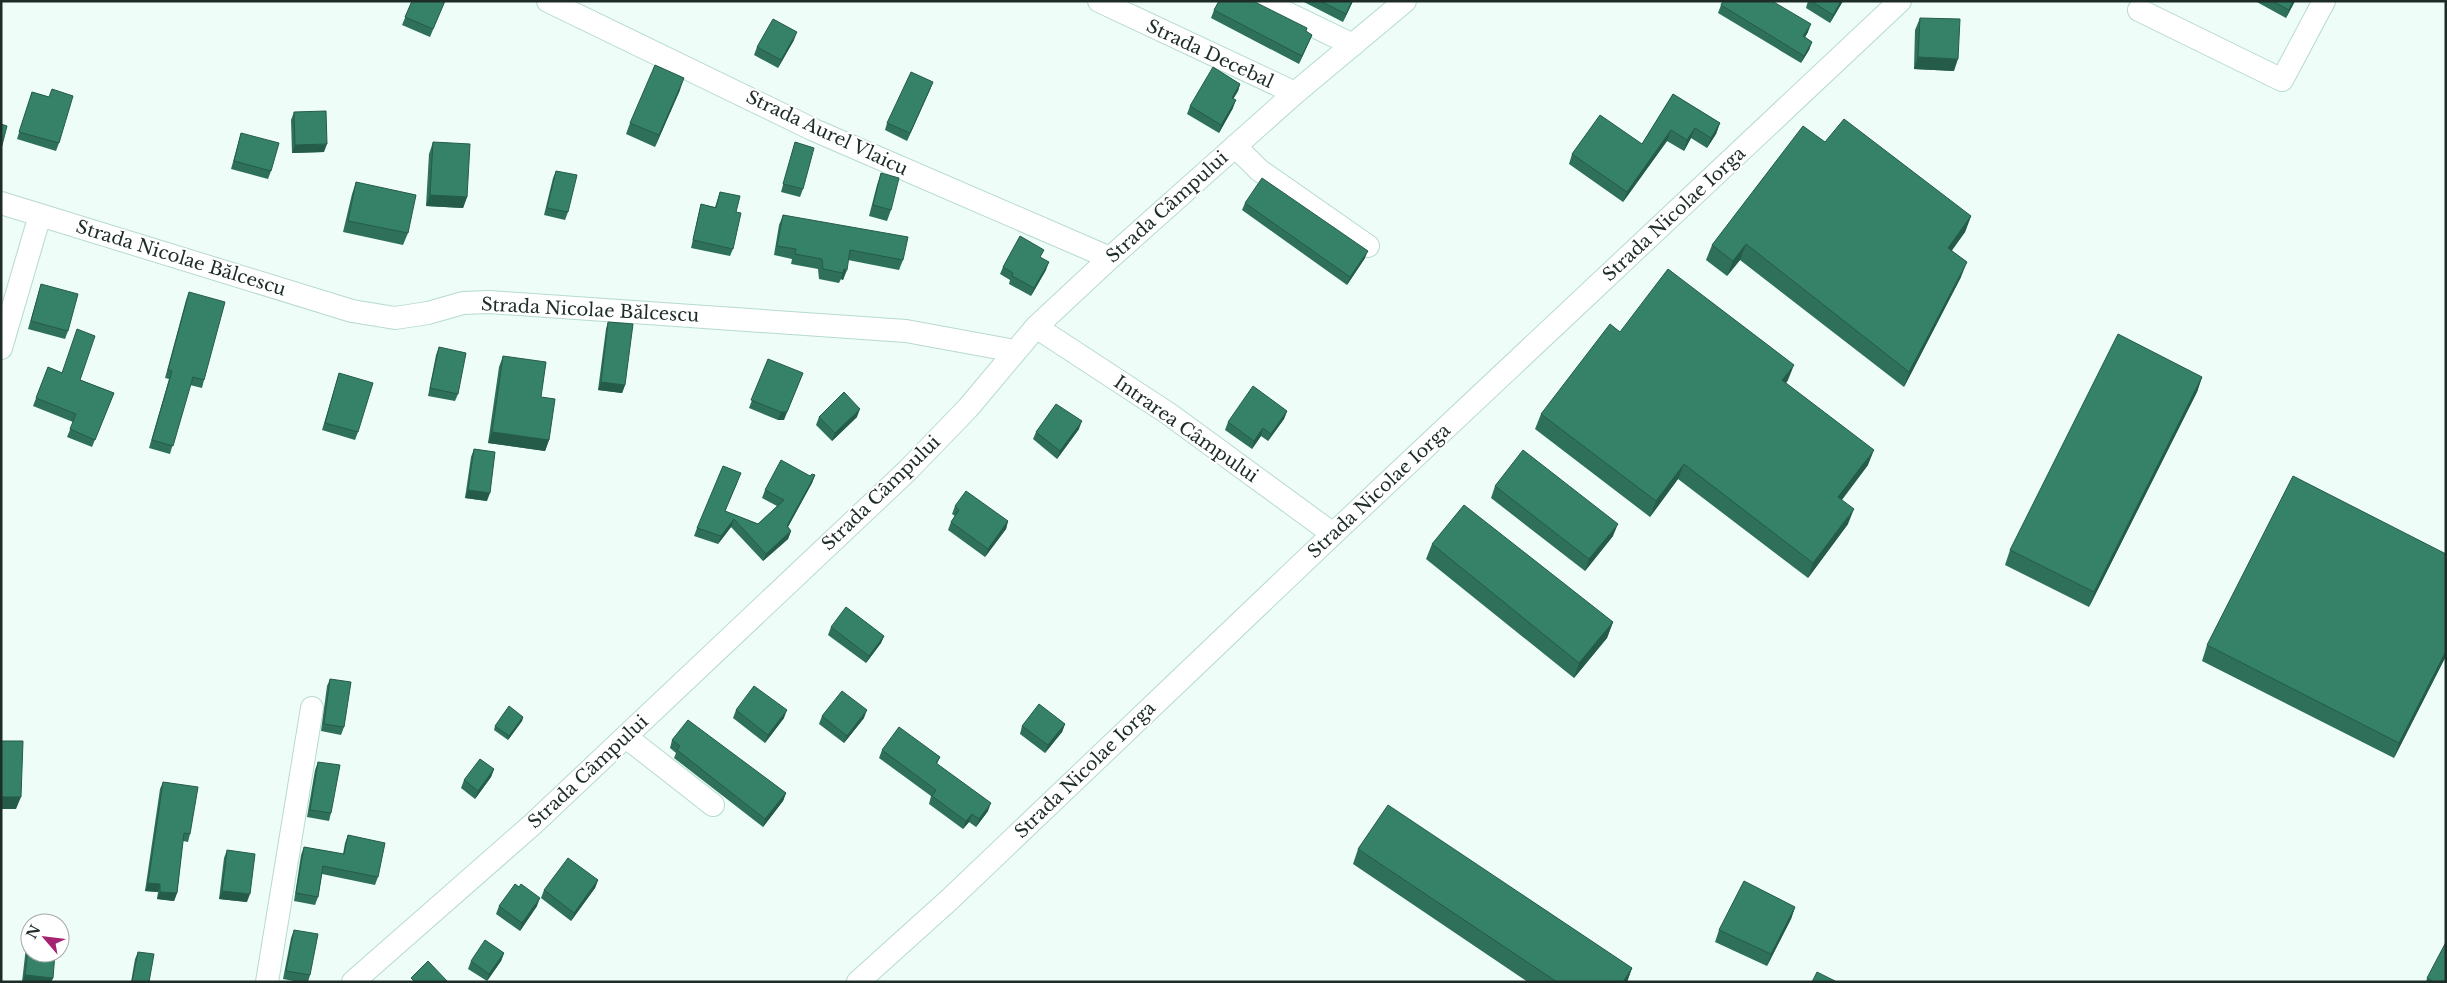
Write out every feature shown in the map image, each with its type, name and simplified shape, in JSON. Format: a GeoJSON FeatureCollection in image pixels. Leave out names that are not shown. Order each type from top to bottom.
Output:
{"type":"FeatureCollection","features":[{"type":"Feature","properties":{"kind":"street","name":"Strada Aurel Vlaicu"},"geometry":{"type":"LineString","coordinates":[[548,1],[814,130],[1110,258]]}},
{"type":"Feature","properties":{"kind":"street","name":"Strada Decebal"},"geometry":{"type":"LineString","coordinates":[[1099,1],[1295,93]]}},
{"type":"Feature","properties":{"kind":"street"},"geometry":{"type":"LineString","coordinates":[[1262,1],[1352,45]]}},
{"type":"Feature","properties":{"kind":"street","name":"Strada Câmpului"},"geometry":{"type":"LineString","coordinates":[[353,982],[533,824],[907,471],[968,408],[1036,327],[1235,146],[1405,1]]}},
{"type":"Feature","properties":{"kind":"street","name":"Strada Nicolae Iorga"},"geometry":{"type":"LineString","coordinates":[[858,982],[949,900],[1333,534],[1900,1]]}},
{"type":"Feature","properties":{"kind":"street"},"geometry":{"type":"LineString","coordinates":[[2139,10],[2282,80],[2324,1]]}},
{"type":"Feature","properties":{"kind":"street"},"geometry":{"type":"LineString","coordinates":[[1235,146],[1259,170],[1368,246]]}},
{"type":"Feature","properties":{"kind":"street","name":"Strada Nicolae Bălcescu"},"geometry":{"type":"LineString","coordinates":[[1,203],[352,310],[396,318],[463,304],[489,302],[906,331],[1015,351]]}},
{"type":"Feature","properties":{"kind":"street"},"geometry":{"type":"LineString","coordinates":[[1,348],[40,214]]}},
{"type":"Feature","properties":{"kind":"street","name":"Intrarea Câmpului"},"geometry":{"type":"LineString","coordinates":[[1036,327],[1169,414],[1333,534]]}},
{"type":"Feature","properties":{"kind":"street"},"geometry":{"type":"LineString","coordinates":[[267,982],[312,708]]}},
{"type":"Feature","properties":{"kind":"street"},"geometry":{"type":"LineString","coordinates":[[626,737],[713,805]]}},
{"type":"Feature","properties":{"kind":"building"},"geometry":{"type":"Polygon","coordinates":[[[412,1],[445,1],[433,29],[405,17],[412,1]]]}},
{"type":"Feature","properties":{"kind":"building"},"geometry":{"type":"Polygon","coordinates":[[[1219,1],[1253,1],[1307,28],[1306,31],[1312,35],[1302,56],[1214,10],[1219,1]]]}},
{"type":"Feature","properties":{"kind":"building"},"geometry":{"type":"Polygon","coordinates":[[[1320,1],[1352,1],[1346,14],[1320,1]]]}},
{"type":"Feature","properties":{"kind":"building"},"geometry":{"type":"Polygon","coordinates":[[[1723,1],[1772,1],[1811,24],[1803,36],[1812,42],[1804,56],[1721,5],[1723,1]]]}},
{"type":"Feature","properties":{"kind":"building"},"geometry":{"type":"Polygon","coordinates":[[[1811,1],[1841,1],[1833,15],[1811,1]]]}},
{"type":"Feature","properties":{"kind":"building"},"geometry":{"type":"Polygon","coordinates":[[[2272,1],[2293,1],[2289,10],[2272,1]]]}},
{"type":"Feature","properties":{"kind":"building"},"geometry":{"type":"Polygon","coordinates":[[[1920,18],[1960,19],[1958,59],[1918,57],[1920,18]]]}},
{"type":"Feature","properties":{"kind":"building"},"geometry":{"type":"Polygon","coordinates":[[[773,19],[797,32],[781,60],[757,47],[773,19]]]}},
{"type":"Feature","properties":{"kind":"building"},"geometry":{"type":"Polygon","coordinates":[[[655,65],[684,78],[659,135],[630,123],[655,65]]]}},
{"type":"Feature","properties":{"kind":"building"},"geometry":{"type":"Polygon","coordinates":[[[1213,67],[1240,84],[1232,98],[1236,100],[1221,125],[1190,106],[1213,67]]]}},
{"type":"Feature","properties":{"kind":"building"},"geometry":{"type":"Polygon","coordinates":[[[911,72],[933,82],[910,133],[887,123],[911,72]]]}},
{"type":"Feature","properties":{"kind":"building"},"geometry":{"type":"Polygon","coordinates":[[[52,89],[73,96],[59,143],[19,132],[32,92],[49,97],[52,89]]]}},
{"type":"Feature","properties":{"kind":"building"},"geometry":{"type":"Polygon","coordinates":[[[1673,94],[1720,123],[1711,138],[1695,128],[1687,140],[1671,130],[1627,192],[1572,154],[1600,115],[1642,144],[1673,94]]]}},
{"type":"Feature","properties":{"kind":"building"},"geometry":{"type":"Polygon","coordinates":[[[326,111],[327,144],[295,145],[294,112],[326,111]]]}},
{"type":"Feature","properties":{"kind":"building"},"geometry":{"type":"Polygon","coordinates":[[[1844,119],[1971,216],[1948,248],[1967,262],[1909,372],[1746,244],[1733,261],[1712,245],[1803,126],[1825,142],[1844,119]]]}},
{"type":"Feature","properties":{"kind":"building"},"geometry":{"type":"Polygon","coordinates":[[[1,124],[7,126],[1,149],[1,124]]]}},
{"type":"Feature","properties":{"kind":"building"},"geometry":{"type":"Polygon","coordinates":[[[241,133],[279,143],[271,171],[234,161],[241,133]]]}},
{"type":"Feature","properties":{"kind":"building"},"geometry":{"type":"Polygon","coordinates":[[[433,142],[470,144],[467,197],[430,195],[433,142]]]}},
{"type":"Feature","properties":{"kind":"building"},"geometry":{"type":"Polygon","coordinates":[[[795,142],[814,148],[803,189],[783,184],[795,142]]]}},
{"type":"Feature","properties":{"kind":"building"},"geometry":{"type":"Polygon","coordinates":[[[556,171],[577,175],[568,212],[547,208],[556,171]]]}},
{"type":"Feature","properties":{"kind":"building"},"geometry":{"type":"Polygon","coordinates":[[[881,173],[899,178],[891,210],[873,205],[881,173]]]}},
{"type":"Feature","properties":{"kind":"building"},"geometry":{"type":"Polygon","coordinates":[[[1262,178],[1368,251],[1350,277],[1245,203],[1262,178]]]}},
{"type":"Feature","properties":{"kind":"building"},"geometry":{"type":"Polygon","coordinates":[[[356,182],[416,195],[408,233],[348,221],[356,182]]]}},
{"type":"Feature","properties":{"kind":"building"},"geometry":{"type":"Polygon","coordinates":[[[720,192],[740,196],[736,212],[741,213],[733,249],[693,240],[701,204],[716,208],[720,192]]]}},
{"type":"Feature","properties":{"kind":"building"},"geometry":{"type":"Polygon","coordinates":[[[783,215],[908,237],[903,260],[850,250],[847,270],[844,269],[843,273],[823,269],[822,259],[795,254],[796,249],[777,246],[783,215]]]}},
{"type":"Feature","properties":{"kind":"building"},"geometry":{"type":"Polygon","coordinates":[[[1020,236],[1044,250],[1040,257],[1049,262],[1034,288],[1012,276],[1013,273],[1003,267],[1020,236]]]}},
{"type":"Feature","properties":{"kind":"building"},"geometry":{"type":"Polygon","coordinates":[[[1668,269],[1794,365],[1782,380],[1874,450],[1838,497],[1854,509],[1813,563],[1684,464],[1656,501],[1541,414],[1610,324],[1620,332],[1668,269]]]}},
{"type":"Feature","properties":{"kind":"building"},"geometry":{"type":"Polygon","coordinates":[[[41,284],[78,294],[68,331],[31,321],[41,284]]]}},
{"type":"Feature","properties":{"kind":"building"},"geometry":{"type":"Polygon","coordinates":[[[189,292],[225,302],[204,380],[193,377],[173,446],[152,440],[172,371],[168,370],[189,292]]]}},
{"type":"Feature","properties":{"kind":"building"},"geometry":{"type":"Polygon","coordinates":[[[608,322],[633,324],[625,385],[601,382],[608,322]]]}},
{"type":"Feature","properties":{"kind":"building"},"geometry":{"type":"Polygon","coordinates":[[[77,329],[95,336],[80,380],[114,393],[95,440],[70,429],[76,414],[36,398],[48,367],[62,373],[77,329]]]}},
{"type":"Feature","properties":{"kind":"building"},"geometry":{"type":"Polygon","coordinates":[[[2118,334],[2202,377],[2094,592],[2010,550],[2118,334]]]}},
{"type":"Feature","properties":{"kind":"building"},"geometry":{"type":"Polygon","coordinates":[[[439,347],[466,353],[458,394],[430,388],[439,347]]]}},
{"type":"Feature","properties":{"kind":"building"},"geometry":{"type":"Polygon","coordinates":[[[503,356],[546,362],[541,397],[555,399],[549,440],[492,432],[503,356]]]}},
{"type":"Feature","properties":{"kind":"building"},"geometry":{"type":"Polygon","coordinates":[[[768,359],[803,373],[787,412],[781,412],[751,400],[768,359]]]}},
{"type":"Feature","properties":{"kind":"building"},"geometry":{"type":"Polygon","coordinates":[[[339,373],[373,383],[358,432],[325,423],[339,373]]]}},
{"type":"Feature","properties":{"kind":"building"},"geometry":{"type":"Polygon","coordinates":[[[1253,386],[1287,411],[1271,434],[1263,428],[1254,441],[1228,422],[1253,386]]]}},
{"type":"Feature","properties":{"kind":"building"},"geometry":{"type":"Polygon","coordinates":[[[844,392],[860,409],[835,433],[819,417],[844,392]]]}},
{"type":"Feature","properties":{"kind":"building"},"geometry":{"type":"Polygon","coordinates":[[[1056,404],[1082,421],[1060,451],[1036,432],[1056,404]]]}},
{"type":"Feature","properties":{"kind":"building"},"geometry":{"type":"Polygon","coordinates":[[[474,449],[495,452],[490,493],[468,490],[474,449]]]}},
{"type":"Feature","properties":{"kind":"building"},"geometry":{"type":"Polygon","coordinates":[[[1523,450],[1618,524],[1589,559],[1495,486],[1523,450]]]}},
{"type":"Feature","properties":{"kind":"building"},"geometry":{"type":"Polygon","coordinates":[[[781,460],[810,476],[812,474],[815,475],[787,526],[791,531],[766,554],[734,519],[721,536],[697,528],[723,466],[741,473],[725,511],[758,524],[784,500],[765,490],[781,460]]]}},
{"type":"Feature","properties":{"kind":"building"},"geometry":{"type":"Polygon","coordinates":[[[2293,476],[2446,554],[2446,651],[2399,743],[2207,645],[2293,476]]]}},
{"type":"Feature","properties":{"kind":"building"},"geometry":{"type":"Polygon","coordinates":[[[966,491],[1008,521],[988,549],[951,522],[959,510],[955,506],[966,491]]]}},
{"type":"Feature","properties":{"kind":"building"},"geometry":{"type":"Polygon","coordinates":[[[1464,505],[1613,622],[1579,663],[1432,544],[1464,505]]]}},
{"type":"Feature","properties":{"kind":"building"},"geometry":{"type":"Polygon","coordinates":[[[846,607],[884,636],[869,656],[831,627],[846,607]]]}},
{"type":"Feature","properties":{"kind":"building"},"geometry":{"type":"Polygon","coordinates":[[[330,679],[351,682],[344,727],[324,724],[330,679]]]}},
{"type":"Feature","properties":{"kind":"building"},"geometry":{"type":"Polygon","coordinates":[[[754,686],[787,710],[768,735],[736,710],[754,686]]]}},
{"type":"Feature","properties":{"kind":"building"},"geometry":{"type":"Polygon","coordinates":[[[842,691],[867,710],[847,736],[822,716],[842,691]]]}},
{"type":"Feature","properties":{"kind":"building"},"geometry":{"type":"Polygon","coordinates":[[[1039,704],[1065,724],[1048,745],[1022,726],[1039,704]]]}},
{"type":"Feature","properties":{"kind":"building"},"geometry":{"type":"Polygon","coordinates":[[[509,706],[523,717],[509,736],[495,726],[509,706]]]}},
{"type":"Feature","properties":{"kind":"building"},"geometry":{"type":"Polygon","coordinates":[[[688,720],[786,793],[765,819],[677,750],[680,746],[672,740],[688,720]]]}},
{"type":"Feature","properties":{"kind":"building"},"geometry":{"type":"Polygon","coordinates":[[[899,727],[940,757],[936,763],[991,803],[979,819],[972,814],[966,821],[932,796],[936,790],[882,750],[899,727]]]}},
{"type":"Feature","properties":{"kind":"building"},"geometry":{"type":"Polygon","coordinates":[[[1,741],[23,741],[21,797],[1,797],[1,741]]]}},
{"type":"Feature","properties":{"kind":"building"},"geometry":{"type":"Polygon","coordinates":[[[480,759],[494,769],[478,791],[464,780],[480,759]]]}},
{"type":"Feature","properties":{"kind":"building"},"geometry":{"type":"Polygon","coordinates":[[[318,762],[340,765],[331,813],[310,810],[318,762]]]}},
{"type":"Feature","properties":{"kind":"building"},"geometry":{"type":"Polygon","coordinates":[[[163,782],[198,787],[190,834],[184,833],[177,893],[160,892],[160,884],[148,883],[163,782]]]}},
{"type":"Feature","properties":{"kind":"building"},"geometry":{"type":"Polygon","coordinates":[[[1388,805],[1632,968],[1623,982],[1557,982],[1358,849],[1388,805]]]}},
{"type":"Feature","properties":{"kind":"building"},"geometry":{"type":"Polygon","coordinates":[[[348,835],[385,843],[378,877],[323,866],[318,897],[296,893],[304,847],[344,854],[348,835]]]}},
{"type":"Feature","properties":{"kind":"building"},"geometry":{"type":"Polygon","coordinates":[[[227,850],[255,854],[250,894],[222,891],[227,850]]]}},
{"type":"Feature","properties":{"kind":"building"},"geometry":{"type":"Polygon","coordinates":[[[568,858],[598,880],[574,913],[544,890],[568,858]]]}},
{"type":"Feature","properties":{"kind":"building"},"geometry":{"type":"Polygon","coordinates":[[[1744,881],[1795,907],[1771,954],[1719,930],[1744,881]]]}},
{"type":"Feature","properties":{"kind":"building"},"geometry":{"type":"Polygon","coordinates":[[[515,884],[519,887],[521,884],[540,898],[522,923],[499,906],[515,884]]]}},
{"type":"Feature","properties":{"kind":"building"},"geometry":{"type":"Polygon","coordinates":[[[294,930],[318,934],[310,975],[286,971],[294,930]]]}},
{"type":"Feature","properties":{"kind":"building"},"geometry":{"type":"Polygon","coordinates":[[[485,940],[504,953],[489,974],[471,961],[485,940]]]}},
{"type":"Feature","properties":{"kind":"building"},"geometry":{"type":"Polygon","coordinates":[[[2446,942],[2446,982],[2434,982],[2427,978],[2446,942]]]}},
{"type":"Feature","properties":{"kind":"building"},"geometry":{"type":"Polygon","coordinates":[[[138,952],[154,954],[149,982],[132,982],[138,952]]]}},
{"type":"Feature","properties":{"kind":"building"},"geometry":{"type":"Polygon","coordinates":[[[428,961],[448,982],[415,982],[411,978],[428,961]]]}},
{"type":"Feature","properties":{"kind":"building"},"geometry":{"type":"Polygon","coordinates":[[[26,963],[54,963],[53,978],[25,975],[26,963]]]}},
{"type":"Feature","properties":{"kind":"building"},"geometry":{"type":"Polygon","coordinates":[[[1817,972],[1837,982],[1812,982],[1817,972]]]}}]}
